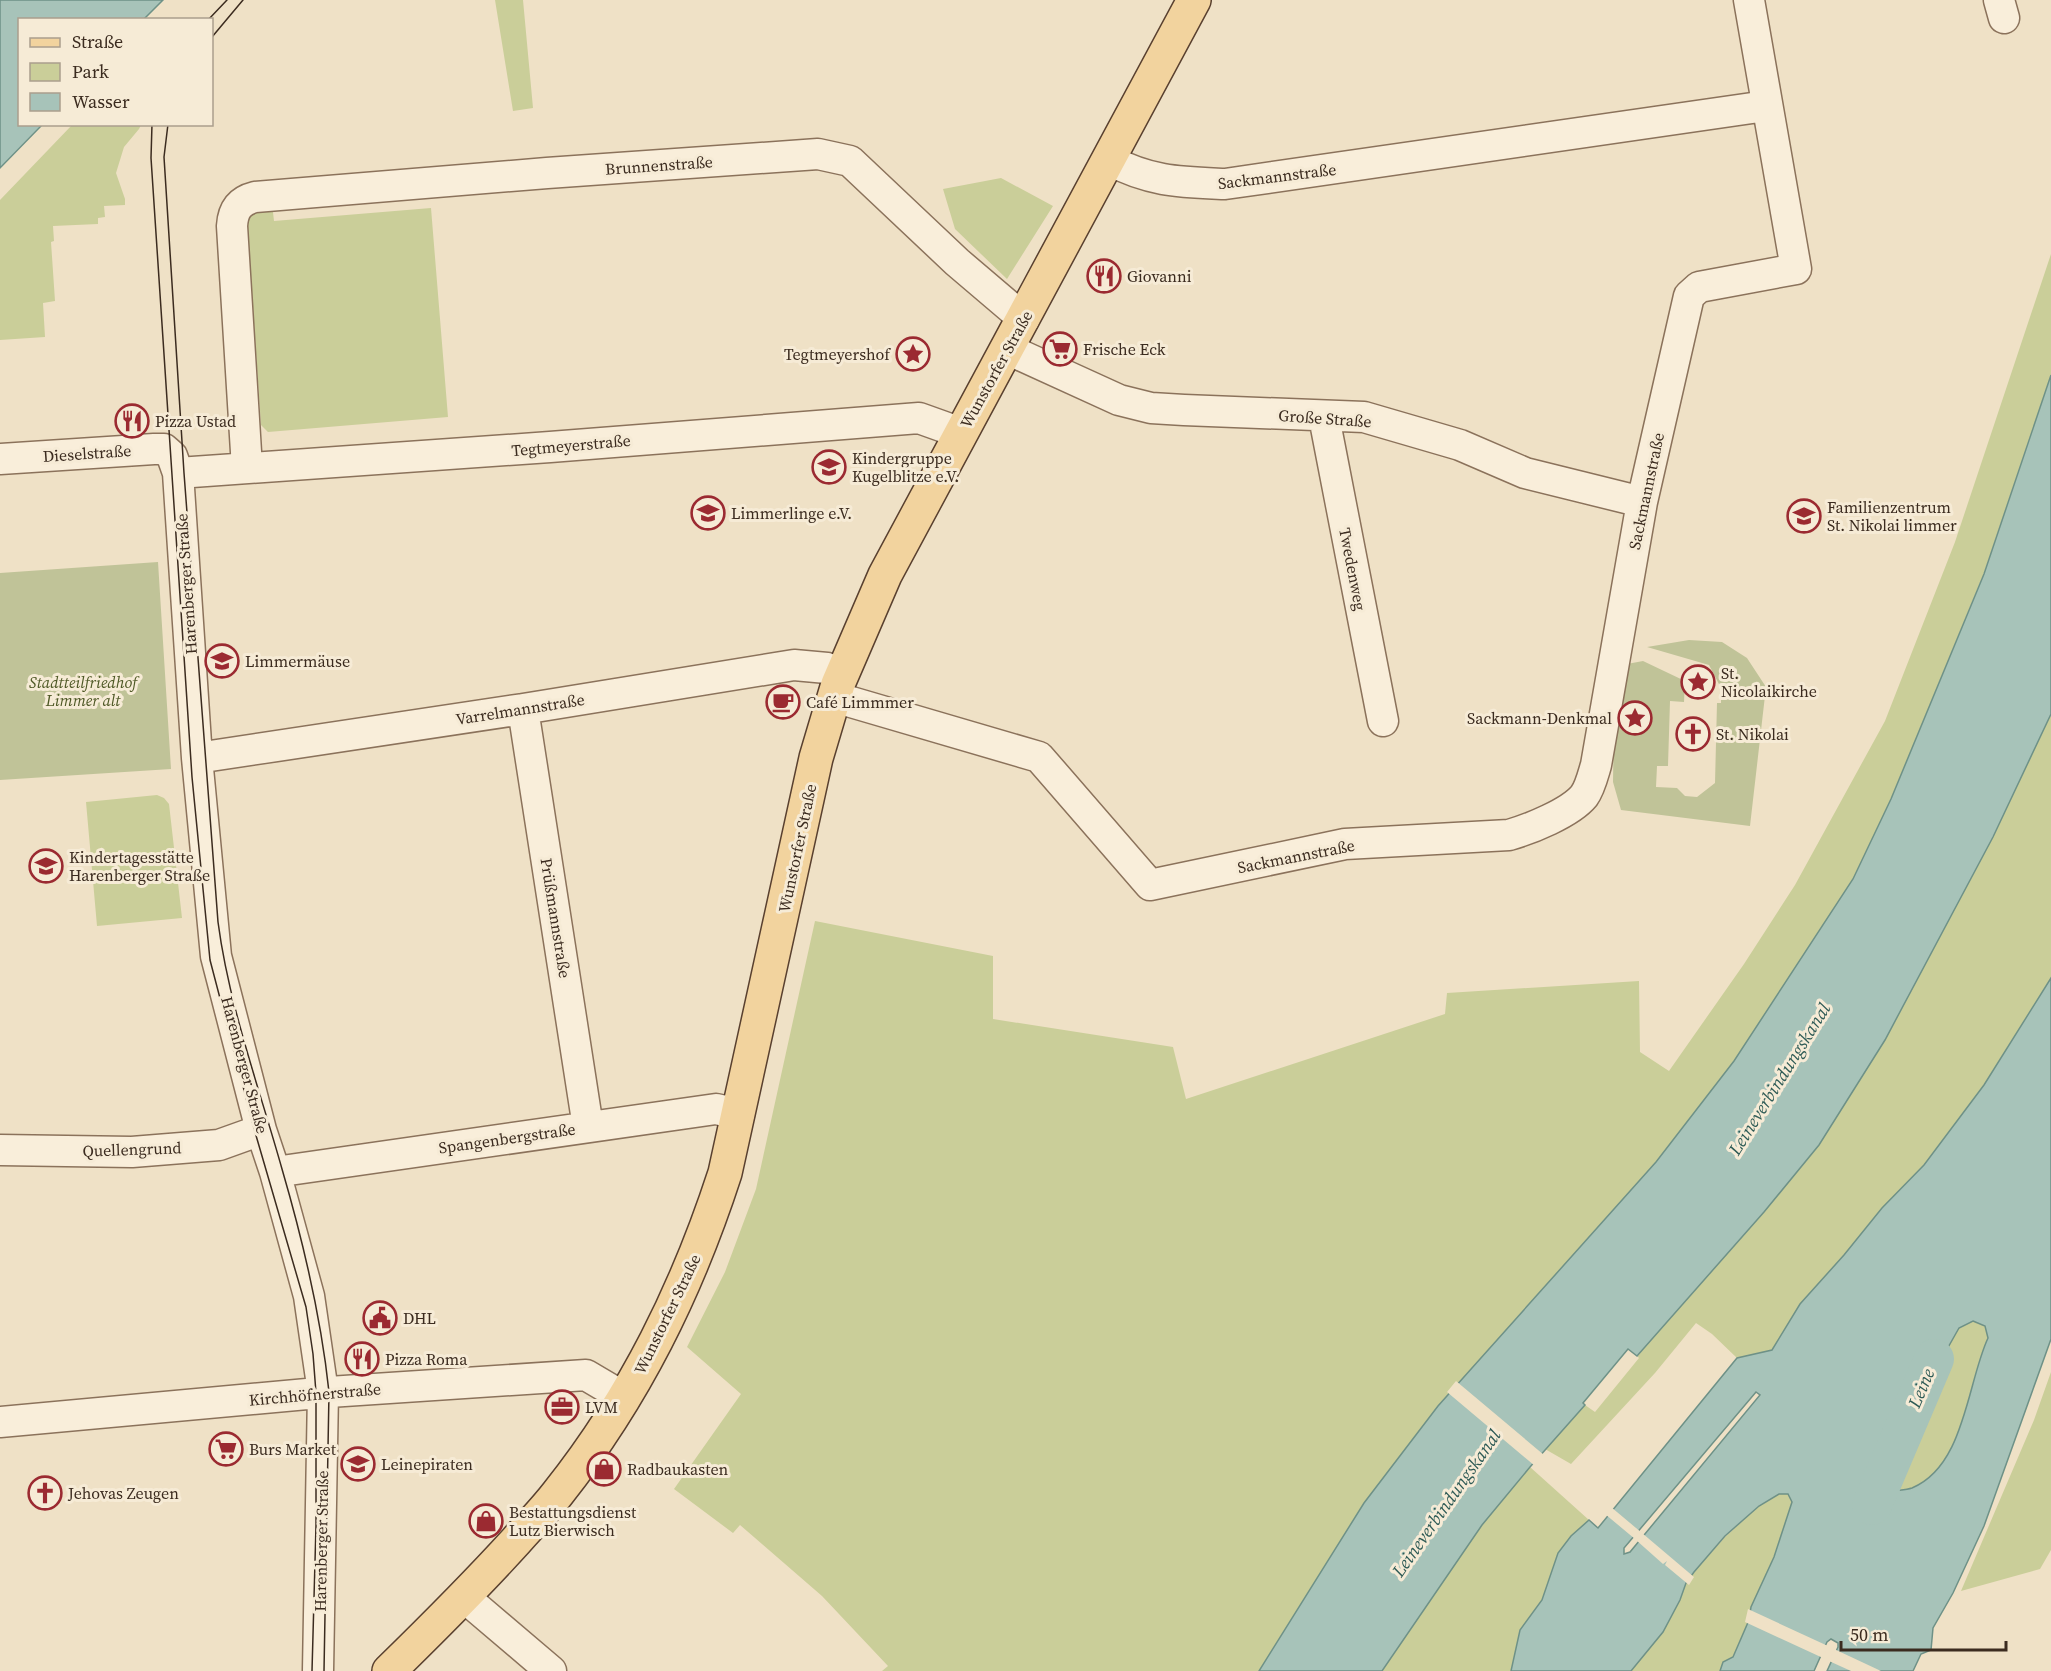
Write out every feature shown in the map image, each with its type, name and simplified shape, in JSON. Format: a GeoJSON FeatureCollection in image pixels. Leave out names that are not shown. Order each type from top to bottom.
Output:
{"type":"FeatureCollection","features":[{"type":"Feature","properties":{"kind":"main road","name":"Wunstorfer Straße"},"geometry":{"type":"LineString","coordinates":[[389,1671],[464,1597],[557,1495],[608,1426],[666,1325],[688,1277],[725,1173],[816,758],[838,685],[885,575],[1194,0]]}},
{"type":"Feature","properties":{"kind":"street"},"geometry":{"type":"LineString","coordinates":[[1749,0],[1766,106]]}},
{"type":"Feature","properties":{"kind":"street","name":"Sackmannstraße"},"geometry":{"type":"LineString","coordinates":[[838,685],[1040,757],[1150,885],[1345,844],[1509,835],[1524,831],[1573,805],[1588,790],[1596,765],[1642,502],[1689,296],[1700,287],[1796,269],[1766,106],[1225,184],[1177,182],[1142,176],[1109,160]]}},
{"type":"Feature","properties":{"kind":"street","name":"Brunnenstraße"},"geometry":{"type":"LineString","coordinates":[[247,468],[232,226],[237,208],[244,200],[255,197],[818,154],[850,161],[957,262],[1024,320]]}},
{"type":"Feature","properties":{"kind":"street","name":"Große Straße"},"geometry":{"type":"LineString","coordinates":[[1007,349],[1119,400],[1151,408],[1364,417],[1461,445],[1525,473],[1642,502]]}},
{"type":"Feature","properties":{"kind":"street","name":"Twedenweg"},"geometry":{"type":"LineString","coordinates":[[1324,417],[1383,721]]}},
{"type":"Feature","properties":{"kind":"street","name":"Tegtmeyerstraße"},"geometry":{"type":"LineString","coordinates":[[175,464],[247,468],[506,451],[919,418],[961,433]]}},
{"type":"Feature","properties":{"kind":"street","name":"Dieselstraße"},"geometry":{"type":"LineString","coordinates":[[0,459],[164,449],[175,464]]}},
{"type":"Feature","properties":{"kind":"street","name":"Harenberger Straße"},"geometry":{"type":"LineString","coordinates":[[175,464],[197,758],[216,956],[261,1130],[309,1296],[323,1392],[318,1671]]}},
{"type":"Feature","properties":{"kind":"street","name":"Varrelmannstraße"},"geometry":{"type":"LineString","coordinates":[[197,758],[523,709],[794,664],[827,668],[838,685]]}},
{"type":"Feature","properties":{"kind":"street","name":"Prüßmannstraße"},"geometry":{"type":"LineString","coordinates":[[523,709],[588,1127]]}},
{"type":"Feature","properties":{"kind":"street","name":"Spangenbergstraße"},"geometry":{"type":"LineString","coordinates":[[275,1172],[717,1109],[739,1114]]}},
{"type":"Feature","properties":{"kind":"street","name":"Quellengrund"},"geometry":{"type":"LineString","coordinates":[[0,1150],[132,1152],[219,1145],[261,1130]]}},
{"type":"Feature","properties":{"kind":"street","name":"Kirchhöfnerstraße"},"geometry":{"type":"LineString","coordinates":[[0,1422],[323,1392],[586,1375],[625,1398]]}},
{"type":"Feature","properties":{"kind":"street"},"geometry":{"type":"LineString","coordinates":[[464,1597],[551,1671]]}},
{"type":"Feature","properties":{"kind":"green space"},"geometry":{"type":"Polygon","coordinates":[[[495,0],[523,0],[533,108],[513,111],[495,0]]]}},
{"type":"Feature","properties":{"kind":"green space"},"geometry":{"type":"Polygon","coordinates":[[[71,126],[140,126],[124,147],[116,173],[125,205],[104,206],[105,217],[98,218],[98,224],[53,226],[54,241],[51,242],[55,301],[43,303],[45,337],[0,340],[0,200],[71,126]]]}},
{"type":"Feature","properties":{"kind":"green space"},"geometry":{"type":"Polygon","coordinates":[[[1001,178],[1053,206],[1007,279],[955,229],[943,189],[1001,178]]]}},
{"type":"Feature","properties":{"kind":"green space"},"geometry":{"type":"Polygon","coordinates":[[[272,204],[274,221],[431,208],[448,417],[268,432],[261,425],[247,221],[249,214],[272,204]]]}},
{"type":"Feature","properties":{"kind":"green space"},"geometry":{"type":"Polygon","coordinates":[[[2051,254],[2051,375],[1984,573],[1891,799],[1853,879],[1734,1061],[1656,1162],[1438,1406],[1364,1503],[1259,1671],[882,1671],[888,1666],[822,1596],[740,1525],[733,1533],[674,1489],[741,1394],[687,1347],[725,1272],[756,1189],[815,921],[993,956],[993,1019],[1173,1047],[1186,1099],[1445,1014],[1447,993],[1639,981],[1640,1052],[1669,1071],[1744,964],[1795,885],[1885,721],[1955,542],[2051,254]]]}},
{"type":"Feature","properties":{"kind":"green space","name":"Stadtteilfriedhof Limmer alt"},"geometry":{"type":"Polygon","coordinates":[[[158,562],[171,769],[0,780],[0,573],[158,562]]]}},
{"type":"Feature","properties":{"kind":"green space"},"geometry":{"type":"Polygon","coordinates":[[[1689,640],[1722,642],[1747,658],[1766,687],[1750,826],[1621,810],[1613,782],[1614,719],[1627,664],[1643,661],[1685,681],[1684,702],[1670,701],[1668,766],[1657,766],[1656,787],[1677,788],[1685,796],[1697,797],[1715,783],[1717,703],[1721,703],[1721,688],[1709,665],[1647,647],[1689,640]]]}},
{"type":"Feature","properties":{"kind":"green space"},"geometry":{"type":"Polygon","coordinates":[[[2051,714],[2051,978],[1984,1085],[1924,1165],[1882,1208],[1800,1304],[1772,1350],[1737,1358],[1712,1334],[1696,1323],[1655,1373],[1571,1464],[1545,1449],[1585,1405],[1595,1412],[1639,1358],[1637,1356],[1764,1212],[1819,1145],[2051,714]]]}},
{"type":"Feature","properties":{"kind":"green space"},"geometry":{"type":"Polygon","coordinates":[[[157,795],[169,804],[182,918],[97,926],[86,802],[157,795]]]}},
{"type":"Feature","properties":{"kind":"green space"},"geometry":{"type":"Polygon","coordinates":[[[1973,1321],[1985,1326],[1988,1338],[1954,1443],[1943,1462],[1930,1477],[1912,1488],[1893,1491],[1889,1481],[1897,1438],[1959,1328],[1973,1321]]]}},
{"type":"Feature","properties":{"kind":"green space"},"geometry":{"type":"Polygon","coordinates":[[[2051,1372],[2051,1550],[2040,1569],[1961,1591],[2034,1420],[2051,1372]]]}},
{"type":"Feature","properties":{"kind":"green space"},"geometry":{"type":"Polygon","coordinates":[[[1530,1467],[1589,1520],[1571,1536],[1558,1553],[1542,1600],[1520,1630],[1511,1671],[1382,1671],[1482,1525],[1530,1467]]]}},
{"type":"Feature","properties":{"kind":"green space"},"geometry":{"type":"Polygon","coordinates":[[[1779,1494],[1788,1494],[1793,1502],[1774,1557],[1751,1607],[1749,1620],[1733,1657],[1723,1662],[1720,1671],[1631,1671],[1680,1600],[1686,1583],[1694,1572],[1725,1537],[1759,1506],[1779,1494]]]}},
{"type":"Feature","properties":{"kind":"water"},"geometry":{"type":"Polygon","coordinates":[[[0,0],[163,0],[145,18],[18,18],[18,126],[41,126],[0,168],[0,0]]]}},
{"type":"Feature","properties":{"kind":"water","name":"Leineverbindungskanal"},"geometry":{"type":"Polygon","coordinates":[[[2051,375],[2051,714],[1993,837],[1885,1040],[1819,1145],[1764,1212],[1637,1356],[1628,1349],[1583,1403],[1585,1405],[1482,1525],[1382,1671],[1259,1671],[1364,1503],[1438,1406],[1656,1162],[1734,1061],[1853,879],[1891,799],[1984,574],[2051,375]]]}},
{"type":"Feature","properties":{"kind":"water"},"geometry":{"type":"Polygon","coordinates":[[[2051,978],[2051,1339],[1984,1526],[1953,1593],[1933,1628],[1931,1650],[1921,1654],[1913,1671],[1827,1671],[1838,1647],[1838,1643],[1831,1639],[1827,1642],[1814,1671],[1720,1671],[1723,1662],[1733,1657],[1749,1620],[1751,1607],[1774,1557],[1792,1502],[1788,1494],[1779,1494],[1759,1506],[1725,1536],[1694,1572],[1686,1583],[1663,1632],[1631,1671],[1511,1671],[1520,1630],[1542,1600],[1558,1553],[1571,1536],[1589,1520],[1598,1528],[1737,1358],[1772,1350],[1800,1304],[1882,1208],[1924,1165],[1984,1085],[2051,978]],[[1973,1321],[1959,1328],[1897,1438],[1889,1481],[1893,1491],[1912,1488],[1930,1477],[1943,1462],[1954,1443],[1988,1338],[1985,1326],[1973,1321]],[[1756,1392],[1624,1548],[1624,1554],[1630,1552],[1760,1395],[1756,1392]]]}},
{"type":"Feature","properties":{"kind":"pier"},"geometry":{"type":"Polygon","coordinates":[[[1456,1381],[1544,1455],[1535,1466],[1447,1392],[1456,1381]]]}},
{"type":"Feature","properties":{"kind":"pier"},"geometry":{"type":"Polygon","coordinates":[[[1611,1507],[1642,1533],[1635,1539],[1605,1514],[1611,1507]]]}},
{"type":"Feature","properties":{"kind":"pier"},"geometry":{"type":"Polygon","coordinates":[[[1642,1533],[1694,1577],[1689,1585],[1665,1565],[1667,1561],[1663,1564],[1636,1540],[1642,1533]]]}},
{"type":"Feature","properties":{"kind":"pier"},"geometry":{"type":"Polygon","coordinates":[[[1748,1609],[1828,1646],[1823,1658],[1745,1622],[1748,1609]]]}},
{"type":"Feature","properties":{"kind":"pier"},"geometry":{"type":"Polygon","coordinates":[[[1834,1649],[1881,1671],[1851,1671],[1829,1661],[1834,1649]]]}},
{"type":"Feature","properties":{"kind":"waterway","name":"Leine"},"geometry":{"type":"LineString","coordinates":[[1872,1505],[1934,1359]]}},
{"type":"Feature","properties":{"kind":"tram line"},"geometry":{"type":"LineString","coordinates":[[210,18],[227,0]]}},
{"type":"Feature","properties":{"kind":"tram line"},"geometry":{"type":"LineString","coordinates":[[213,36],[243,0]]}},
{"type":"Feature","properties":{"kind":"tram line"},"geometry":{"type":"LineString","coordinates":[[152,126],[151,158],[192,777],[210,960],[255,1132],[306,1307],[313,1354],[316,1393],[316,1525],[312,1671]]}},
{"type":"Feature","properties":{"kind":"tram line"},"geometry":{"type":"LineString","coordinates":[[168,126],[164,157],[184,473],[218,922],[237,1015],[304,1251],[321,1335],[329,1392],[324,1671]]}},
{"type":"Feature","properties":{"kind":"place","name":"Giovanni"},"geometry":{"type":"Point","coordinates":[1104,276]}},
{"type":"Feature","properties":{"kind":"place","name":"Frische Eck"},"geometry":{"type":"Point","coordinates":[1060,349]}},
{"type":"Feature","properties":{"kind":"place","name":"Tegtmeyershof"},"geometry":{"type":"Point","coordinates":[913,354]}},
{"type":"Feature","properties":{"kind":"place","name":"Pizza Ustad"},"geometry":{"type":"Point","coordinates":[132,421]}},
{"type":"Feature","properties":{"kind":"place","name":"Kindergruppe Kugelblitze e.V."},"geometry":{"type":"Point","coordinates":[829,467]}},
{"type":"Feature","properties":{"kind":"place","name":"Limmerlinge e.V."},"geometry":{"type":"Point","coordinates":[708,513]}},
{"type":"Feature","properties":{"kind":"place","name":"Familienzentrum St. Nikolai limmer"},"geometry":{"type":"Point","coordinates":[1804,516]}},
{"type":"Feature","properties":{"kind":"place","name":"Limmermäuse"},"geometry":{"type":"Point","coordinates":[222,661]}},
{"type":"Feature","properties":{"kind":"place","name":"St. Nicolaikirche"},"geometry":{"type":"Point","coordinates":[1698,682]}},
{"type":"Feature","properties":{"kind":"place","name":"Café Limmmer"},"geometry":{"type":"Point","coordinates":[783,702]}},
{"type":"Feature","properties":{"kind":"place","name":"Sackmann-Denkmal"},"geometry":{"type":"Point","coordinates":[1635,718]}},
{"type":"Feature","properties":{"kind":"place","name":"St. Nikolai"},"geometry":{"type":"Point","coordinates":[1693,734]}},
{"type":"Feature","properties":{"kind":"place","name":"Kindertagesstätte Harenberger Straße"},"geometry":{"type":"Point","coordinates":[46,866]}},
{"type":"Feature","properties":{"kind":"place","name":"DHL"},"geometry":{"type":"Point","coordinates":[380,1318]}},
{"type":"Feature","properties":{"kind":"place","name":"Pizza Roma"},"geometry":{"type":"Point","coordinates":[362,1359]}},
{"type":"Feature","properties":{"kind":"place","name":"LVM"},"geometry":{"type":"Point","coordinates":[562,1407]}},
{"type":"Feature","properties":{"kind":"place","name":"Burs Market"},"geometry":{"type":"Point","coordinates":[226,1449]}},
{"type":"Feature","properties":{"kind":"place","name":"Leinepiraten"},"geometry":{"type":"Point","coordinates":[358,1464]}},
{"type":"Feature","properties":{"kind":"place","name":"Radbaukasten"},"geometry":{"type":"Point","coordinates":[604,1469]}},
{"type":"Feature","properties":{"kind":"place","name":"Jehovas Zeugen"},"geometry":{"type":"Point","coordinates":[45,1493]}},
{"type":"Feature","properties":{"kind":"place","name":"Bestattungsdienst Lutz Bierwisch"},"geometry":{"type":"Point","coordinates":[486,1521]}}]}
